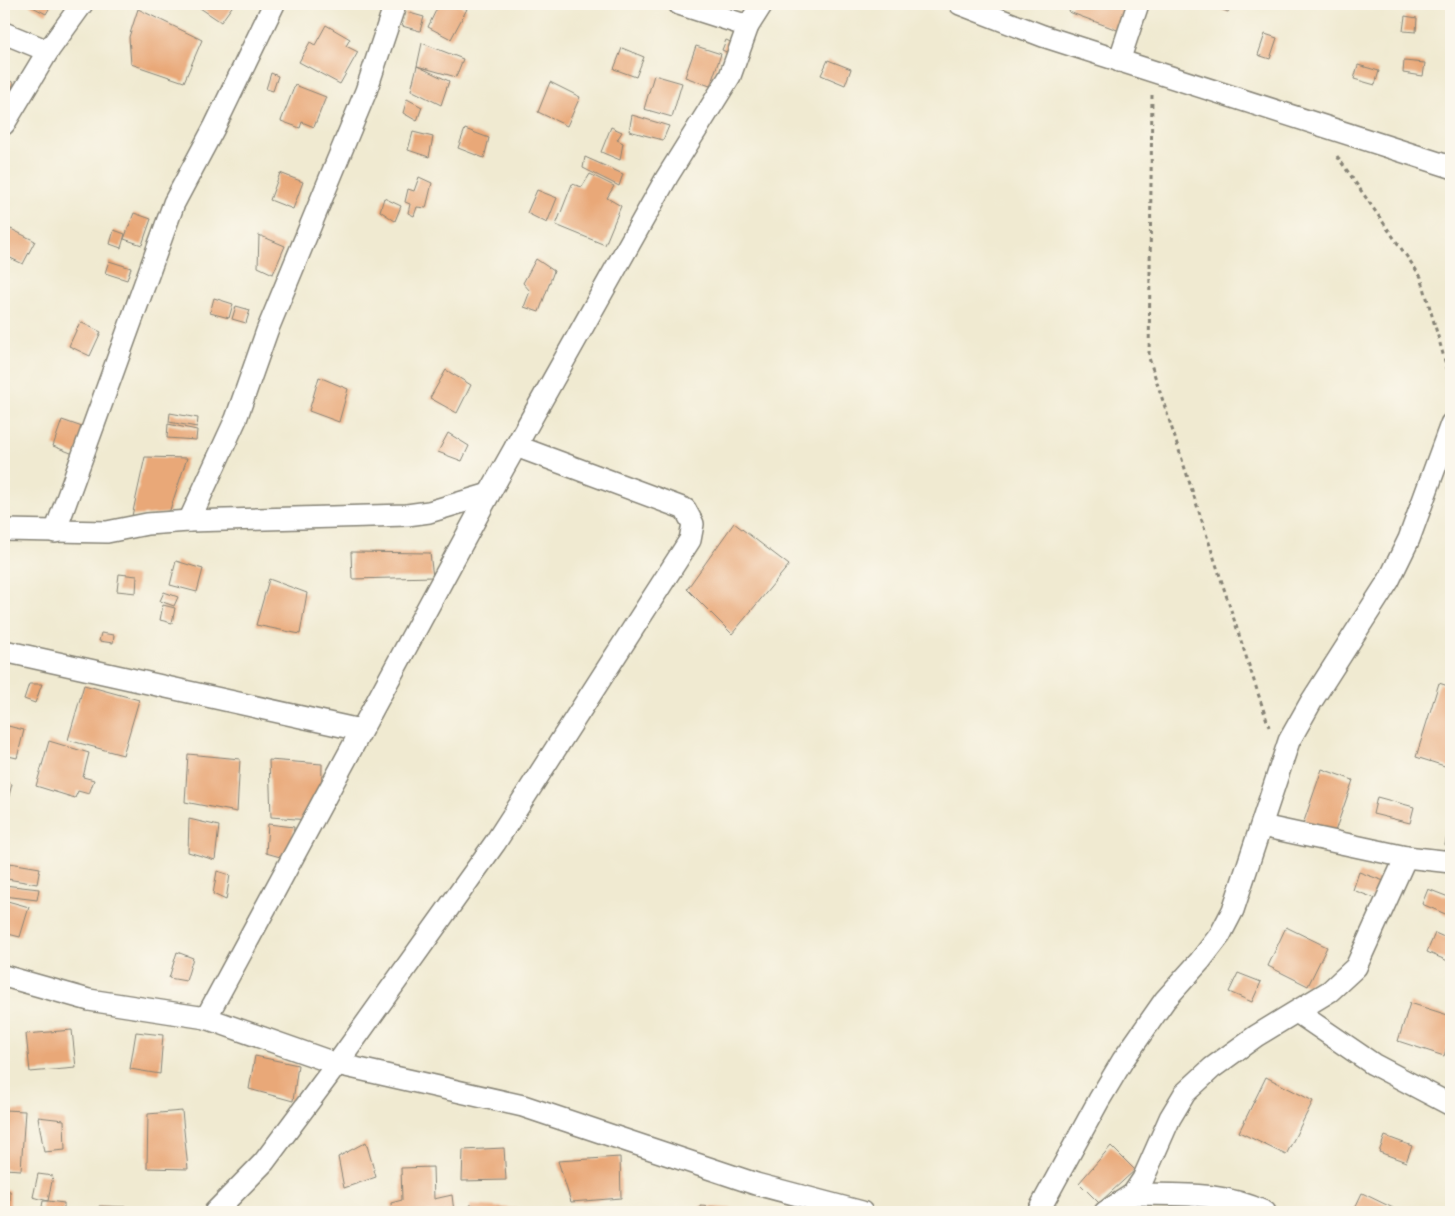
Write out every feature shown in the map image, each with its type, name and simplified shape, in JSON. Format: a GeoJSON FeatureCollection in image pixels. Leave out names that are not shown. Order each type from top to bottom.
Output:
{"type":"FeatureCollection","features":[{"type":"Feature","properties":{"kind":"street"},"geometry":{"type":"LineString","coordinates":[[4,124],[48,51],[82,4]]}},
{"type":"Feature","properties":{"kind":"street"},"geometry":{"type":"LineString","coordinates":[[54,532],[174,203],[214,128],[274,4]]}},
{"type":"Feature","properties":{"kind":"street"},"geometry":{"type":"LineString","coordinates":[[189,521],[236,418],[267,331],[366,91],[395,4]]}},
{"type":"Feature","properties":{"kind":"street"},"geometry":{"type":"LineString","coordinates":[[679,4],[748,26]]}},
{"type":"Feature","properties":{"kind":"street"},"geometry":{"type":"LineString","coordinates":[[206,1018],[489,494],[667,177],[730,76],[748,26],[762,4]]}},
{"type":"Feature","properties":{"kind":"street"},"geometry":{"type":"LineString","coordinates":[[960,4],[1043,36],[1451,167]]}},
{"type":"Feature","properties":{"kind":"street"},"geometry":{"type":"LineString","coordinates":[[1119,60],[1138,4]]}},
{"type":"Feature","properties":{"kind":"street"},"geometry":{"type":"LineString","coordinates":[[4,33],[48,51]]}},
{"type":"Feature","properties":{"kind":"street"},"geometry":{"type":"LineString","coordinates":[[1038,1212],[1099,1100],[1124,1060],[1165,1000],[1200,961],[1220,935],[1233,910],[1289,741],[1389,580],[1409,539],[1451,424]]}},
{"type":"Feature","properties":{"kind":"street"},"geometry":{"type":"LineString","coordinates":[[215,1212],[264,1162],[495,844],[690,540],[693,524],[685,509],[516,446]]}},
{"type":"Feature","properties":{"kind":"street"},"geometry":{"type":"LineString","coordinates":[[4,530],[107,532],[147,524],[189,521],[406,515],[429,512],[489,494]]}},
{"type":"Feature","properties":{"kind":"street"},"geometry":{"type":"LineString","coordinates":[[4,652],[360,730]]}},
{"type":"Feature","properties":{"kind":"street"},"geometry":{"type":"LineString","coordinates":[[1262,826],[1406,856],[1451,862]]}},
{"type":"Feature","properties":{"kind":"street"},"geometry":{"type":"LineString","coordinates":[[1105,1212],[1133,1194],[1143,1179],[1170,1118],[1185,1093],[1212,1068],[1256,1036],[1330,992],[1356,967],[1406,856]]}},
{"type":"Feature","properties":{"kind":"street"},"geometry":{"type":"LineString","coordinates":[[4,976],[89,1000],[206,1018],[337,1064],[523,1106],[756,1184],[862,1212]]}},
{"type":"Feature","properties":{"kind":"street"},"geometry":{"type":"LineString","coordinates":[[1297,1012],[1373,1064],[1451,1105]]}},
{"type":"Feature","properties":{"kind":"street"},"geometry":{"type":"LineString","coordinates":[[1133,1194],[1215,1195],[1247,1204],[1265,1212]]}},
{"type":"Feature","properties":{"kind":"path"},"geometry":{"type":"LineString","coordinates":[[1152,71],[1149,358],[1272,735]]}},
{"type":"Feature","properties":{"kind":"path"},"geometry":{"type":"LineString","coordinates":[[1337,155],[1421,277],[1451,382]]}},
{"type":"Feature","properties":{"kind":"building"},"geometry":{"type":"Polygon","coordinates":[[[30,4],[52,4],[46,14],[30,4]]]}},
{"type":"Feature","properties":{"kind":"building"},"geometry":{"type":"Polygon","coordinates":[[[198,4],[234,4],[221,22],[197,6],[198,4]]]}},
{"type":"Feature","properties":{"kind":"building"},"geometry":{"type":"Polygon","coordinates":[[[439,4],[456,4],[467,9],[451,39],[428,27],[439,4]]]}},
{"type":"Feature","properties":{"kind":"building"},"geometry":{"type":"Polygon","coordinates":[[[1072,4],[1130,4],[1120,31],[1069,12],[1072,4]]]}},
{"type":"Feature","properties":{"kind":"building"},"geometry":{"type":"Polygon","coordinates":[[[1208,4],[1232,4],[1228,12],[1208,4]]]}},
{"type":"Feature","properties":{"kind":"building"},"geometry":{"type":"Polygon","coordinates":[[[138,9],[202,40],[184,82],[131,64],[129,37],[138,9]]]}},
{"type":"Feature","properties":{"kind":"building"},"geometry":{"type":"Polygon","coordinates":[[[406,12],[424,17],[420,31],[402,26],[406,12]]]}},
{"type":"Feature","properties":{"kind":"building"},"geometry":{"type":"Polygon","coordinates":[[[1405,16],[1417,18],[1416,32],[1403,31],[1405,16]]]}},
{"type":"Feature","properties":{"kind":"building"},"geometry":{"type":"Polygon","coordinates":[[[326,25],[350,39],[346,46],[358,52],[340,84],[299,62],[310,42],[315,45],[326,25]]]}},
{"type":"Feature","properties":{"kind":"building"},"geometry":{"type":"Polygon","coordinates":[[[1265,34],[1277,38],[1270,59],[1258,55],[1265,34]]]}},
{"type":"Feature","properties":{"kind":"building"},"geometry":{"type":"Polygon","coordinates":[[[726,40],[738,45],[733,55],[722,50],[726,40]]]}},
{"type":"Feature","properties":{"kind":"building"},"geometry":{"type":"Polygon","coordinates":[[[422,43],[463,59],[456,77],[417,66],[422,43]]]}},
{"type":"Feature","properties":{"kind":"building"},"geometry":{"type":"Polygon","coordinates":[[[696,46],[721,54],[710,86],[685,77],[696,46]]]}},
{"type":"Feature","properties":{"kind":"building"},"geometry":{"type":"Polygon","coordinates":[[[622,48],[644,57],[636,77],[614,69],[622,48]]]}},
{"type":"Feature","properties":{"kind":"building"},"geometry":{"type":"Polygon","coordinates":[[[828,60],[851,69],[845,85],[821,75],[828,60]]]}},
{"type":"Feature","properties":{"kind":"building"},"geometry":{"type":"Polygon","coordinates":[[[1404,61],[1425,63],[1423,76],[1403,73],[1404,61]]]}},
{"type":"Feature","properties":{"kind":"building"},"geometry":{"type":"Polygon","coordinates":[[[1358,65],[1379,71],[1375,85],[1354,79],[1358,65]]]}},
{"type":"Feature","properties":{"kind":"building"},"geometry":{"type":"Polygon","coordinates":[[[417,66],[449,81],[441,105],[411,90],[417,66]]]}},
{"type":"Feature","properties":{"kind":"building"},"geometry":{"type":"Polygon","coordinates":[[[271,73],[278,76],[273,91],[266,89],[271,73]]]}},
{"type":"Feature","properties":{"kind":"building"},"geometry":{"type":"Polygon","coordinates":[[[654,75],[682,83],[672,117],[644,109],[654,75]]]}},
{"type":"Feature","properties":{"kind":"building"},"geometry":{"type":"Polygon","coordinates":[[[4,78],[14,83],[4,105],[4,78]]]}},
{"type":"Feature","properties":{"kind":"building"},"geometry":{"type":"Polygon","coordinates":[[[550,82],[580,97],[567,126],[538,112],[550,82]]]}},
{"type":"Feature","properties":{"kind":"building"},"geometry":{"type":"Polygon","coordinates":[[[295,85],[326,97],[314,127],[302,122],[300,128],[281,121],[295,85]]]}},
{"type":"Feature","properties":{"kind":"building"},"geometry":{"type":"Polygon","coordinates":[[[407,99],[422,107],[417,121],[403,113],[407,99]]]}},
{"type":"Feature","properties":{"kind":"building"},"geometry":{"type":"Polygon","coordinates":[[[632,115],[669,126],[663,140],[629,131],[632,115]]]}},
{"type":"Feature","properties":{"kind":"building"},"geometry":{"type":"Polygon","coordinates":[[[611,127],[622,132],[617,140],[623,143],[620,160],[601,152],[611,127]]]}},
{"type":"Feature","properties":{"kind":"building"},"geometry":{"type":"Polygon","coordinates":[[[465,129],[489,138],[484,158],[458,148],[465,129]]]}},
{"type":"Feature","properties":{"kind":"building"},"geometry":{"type":"Polygon","coordinates":[[[413,132],[433,137],[429,157],[408,150],[413,132]]]}},
{"type":"Feature","properties":{"kind":"building"},"geometry":{"type":"Polygon","coordinates":[[[585,157],[623,174],[619,186],[583,168],[585,157]]]}},
{"type":"Feature","properties":{"kind":"building"},"geometry":{"type":"Polygon","coordinates":[[[280,173],[303,182],[293,209],[270,200],[280,173]]]}},
{"type":"Feature","properties":{"kind":"building"},"geometry":{"type":"Polygon","coordinates":[[[590,174],[614,186],[607,198],[621,206],[605,245],[556,225],[572,184],[582,187],[590,174]]]}},
{"type":"Feature","properties":{"kind":"building"},"geometry":{"type":"Polygon","coordinates":[[[419,177],[432,183],[426,208],[417,207],[414,216],[408,213],[410,204],[405,202],[408,189],[414,191],[419,177]]]}},
{"type":"Feature","properties":{"kind":"building"},"geometry":{"type":"Polygon","coordinates":[[[537,190],[557,198],[547,223],[527,213],[537,190]]]}},
{"type":"Feature","properties":{"kind":"building"},"geometry":{"type":"Polygon","coordinates":[[[384,198],[401,206],[395,221],[380,211],[384,198]]]}},
{"type":"Feature","properties":{"kind":"building"},"geometry":{"type":"Polygon","coordinates":[[[134,213],[151,219],[142,245],[124,239],[134,213]]]}},
{"type":"Feature","properties":{"kind":"building"},"geometry":{"type":"Polygon","coordinates":[[[11,229],[35,241],[23,264],[4,255],[4,243],[11,229]]]}},
{"type":"Feature","properties":{"kind":"building"},"geometry":{"type":"Polygon","coordinates":[[[114,230],[125,234],[121,248],[110,244],[114,230]]]}},
{"type":"Feature","properties":{"kind":"building"},"geometry":{"type":"Polygon","coordinates":[[[259,235],[285,246],[273,274],[258,267],[259,235]]]}},
{"type":"Feature","properties":{"kind":"building"},"geometry":{"type":"Polygon","coordinates":[[[536,259],[554,271],[539,312],[524,307],[530,291],[523,283],[536,259]]]}},
{"type":"Feature","properties":{"kind":"building"},"geometry":{"type":"Polygon","coordinates":[[[109,261],[131,268],[127,280],[105,273],[109,261]]]}},
{"type":"Feature","properties":{"kind":"building"},"geometry":{"type":"Polygon","coordinates":[[[214,298],[233,304],[229,318],[210,313],[214,298]]]}},
{"type":"Feature","properties":{"kind":"building"},"geometry":{"type":"Polygon","coordinates":[[[236,306],[250,310],[246,323],[232,319],[236,306]]]}},
{"type":"Feature","properties":{"kind":"building"},"geometry":{"type":"Polygon","coordinates":[[[80,322],[101,332],[90,356],[69,346],[80,322]]]}},
{"type":"Feature","properties":{"kind":"building"},"geometry":{"type":"Polygon","coordinates":[[[446,370],[471,385],[457,413],[430,398],[446,370]]]}},
{"type":"Feature","properties":{"kind":"building"},"geometry":{"type":"Polygon","coordinates":[[[319,377],[348,389],[339,422],[309,411],[319,377]]]}},
{"type":"Feature","properties":{"kind":"building"},"geometry":{"type":"Polygon","coordinates":[[[170,413],[198,418],[197,427],[169,422],[170,413]]]}},
{"type":"Feature","properties":{"kind":"building"},"geometry":{"type":"Polygon","coordinates":[[[62,420],[85,428],[76,455],[53,446],[62,420]]]}},
{"type":"Feature","properties":{"kind":"building"},"geometry":{"type":"Polygon","coordinates":[[[168,424],[197,430],[196,440],[167,438],[168,424]]]}},
{"type":"Feature","properties":{"kind":"building"},"geometry":{"type":"Polygon","coordinates":[[[448,433],[469,446],[462,461],[438,452],[448,433]]]}},
{"type":"Feature","properties":{"kind":"building"},"geometry":{"type":"Polygon","coordinates":[[[145,457],[187,458],[169,513],[132,516],[145,457]]]}},
{"type":"Feature","properties":{"kind":"building"},"geometry":{"type":"Polygon","coordinates":[[[734,523],[789,565],[732,634],[687,589],[734,523]]]}},
{"type":"Feature","properties":{"kind":"building"},"geometry":{"type":"Polygon","coordinates":[[[351,552],[430,553],[433,577],[352,579],[351,552]]]}},
{"type":"Feature","properties":{"kind":"building"},"geometry":{"type":"Polygon","coordinates":[[[176,561],[203,569],[197,592],[170,585],[176,561]]]}},
{"type":"Feature","properties":{"kind":"building"},"geometry":{"type":"Polygon","coordinates":[[[119,574],[137,576],[136,593],[117,591],[119,574]]]}},
{"type":"Feature","properties":{"kind":"building"},"geometry":{"type":"Polygon","coordinates":[[[269,579],[307,593],[300,634],[256,625],[269,579]]]}},
{"type":"Feature","properties":{"kind":"building"},"geometry":{"type":"Polygon","coordinates":[[[164,592],[178,597],[174,606],[160,601],[164,592]]]}},
{"type":"Feature","properties":{"kind":"building"},"geometry":{"type":"Polygon","coordinates":[[[163,605],[175,608],[172,623],[160,620],[163,605]]]}},
{"type":"Feature","properties":{"kind":"building"},"geometry":{"type":"Polygon","coordinates":[[[101,633],[114,635],[113,643],[99,641],[101,633]]]}},
{"type":"Feature","properties":{"kind":"building"},"geometry":{"type":"Polygon","coordinates":[[[1439,683],[1451,687],[1451,768],[1416,757],[1439,683]]]}},
{"type":"Feature","properties":{"kind":"building"},"geometry":{"type":"Polygon","coordinates":[[[29,684],[42,684],[35,703],[24,699],[29,684]]]}},
{"type":"Feature","properties":{"kind":"building"},"geometry":{"type":"Polygon","coordinates":[[[84,685],[139,700],[123,755],[68,740],[84,685]]]}},
{"type":"Feature","properties":{"kind":"building"},"geometry":{"type":"Polygon","coordinates":[[[4,725],[24,730],[17,758],[4,755],[4,725]]]}},
{"type":"Feature","properties":{"kind":"building"},"geometry":{"type":"Polygon","coordinates":[[[49,741],[89,753],[83,777],[94,780],[89,794],[78,791],[75,798],[36,786],[49,741]]]}},
{"type":"Feature","properties":{"kind":"building"},"geometry":{"type":"Polygon","coordinates":[[[188,754],[240,759],[237,812],[185,802],[188,754]]]}},
{"type":"Feature","properties":{"kind":"building"},"geometry":{"type":"Polygon","coordinates":[[[269,760],[322,764],[321,821],[271,817],[269,760]]]}},
{"type":"Feature","properties":{"kind":"building"},"geometry":{"type":"Polygon","coordinates":[[[1322,769],[1353,780],[1332,840],[1301,830],[1322,769]]]}},
{"type":"Feature","properties":{"kind":"building"},"geometry":{"type":"Polygon","coordinates":[[[4,781],[12,784],[6,807],[4,806],[4,781]]]}},
{"type":"Feature","properties":{"kind":"building"},"geometry":{"type":"Polygon","coordinates":[[[1377,797],[1414,807],[1410,823],[1373,814],[1377,797]]]}},
{"type":"Feature","properties":{"kind":"building"},"geometry":{"type":"Polygon","coordinates":[[[189,819],[219,826],[215,860],[188,852],[189,819]]]}},
{"type":"Feature","properties":{"kind":"building"},"geometry":{"type":"Polygon","coordinates":[[[1451,820],[1451,846],[1445,845],[1451,820]]]}},
{"type":"Feature","properties":{"kind":"building"},"geometry":{"type":"Polygon","coordinates":[[[268,824],[294,827],[291,860],[266,853],[268,824]]]}},
{"type":"Feature","properties":{"kind":"building"},"geometry":{"type":"Polygon","coordinates":[[[10,863],[40,868],[37,884],[7,879],[10,863]]]}},
{"type":"Feature","properties":{"kind":"building"},"geometry":{"type":"Polygon","coordinates":[[[217,871],[230,875],[226,900],[213,894],[217,871]]]}},
{"type":"Feature","properties":{"kind":"building"},"geometry":{"type":"Polygon","coordinates":[[[1359,872],[1384,881],[1377,899],[1353,890],[1359,872]]]}},
{"type":"Feature","properties":{"kind":"building"},"geometry":{"type":"Polygon","coordinates":[[[4,885],[39,889],[37,900],[4,896],[4,885]]]}},
{"type":"Feature","properties":{"kind":"building"},"geometry":{"type":"Polygon","coordinates":[[[1428,889],[1451,898],[1450,916],[1422,904],[1428,889]]]}},
{"type":"Feature","properties":{"kind":"building"},"geometry":{"type":"Polygon","coordinates":[[[4,900],[29,907],[20,937],[4,933],[4,900]]]}},
{"type":"Feature","properties":{"kind":"building"},"geometry":{"type":"Polygon","coordinates":[[[1286,927],[1327,947],[1308,986],[1268,966],[1286,927]]]}},
{"type":"Feature","properties":{"kind":"building"},"geometry":{"type":"Polygon","coordinates":[[[1435,933],[1451,940],[1451,954],[1448,961],[1427,952],[1435,933]]]}},
{"type":"Feature","properties":{"kind":"building"},"geometry":{"type":"Polygon","coordinates":[[[177,952],[193,958],[186,981],[169,978],[177,952]]]}},
{"type":"Feature","properties":{"kind":"building"},"geometry":{"type":"Polygon","coordinates":[[[1238,973],[1261,982],[1252,1002],[1229,992],[1238,973]]]}},
{"type":"Feature","properties":{"kind":"building"},"geometry":{"type":"Polygon","coordinates":[[[1410,1003],[1451,1016],[1451,1034],[1444,1056],[1398,1041],[1410,1003]]]}},
{"type":"Feature","properties":{"kind":"building"},"geometry":{"type":"Polygon","coordinates":[[[72,1030],[76,1068],[30,1072],[26,1034],[72,1030]]]}},
{"type":"Feature","properties":{"kind":"building"},"geometry":{"type":"Polygon","coordinates":[[[136,1032],[163,1035],[160,1074],[130,1069],[136,1032]]]}},
{"type":"Feature","properties":{"kind":"building"},"geometry":{"type":"Polygon","coordinates":[[[255,1056],[298,1065],[293,1101],[249,1089],[255,1056]]]}},
{"type":"Feature","properties":{"kind":"building"},"geometry":{"type":"Polygon","coordinates":[[[1266,1077],[1313,1101],[1286,1155],[1239,1132],[1266,1077]]]}},
{"type":"Feature","properties":{"kind":"building"},"geometry":{"type":"Polygon","coordinates":[[[4,1110],[25,1111],[21,1170],[4,1169],[4,1110]]]}},
{"type":"Feature","properties":{"kind":"building"},"geometry":{"type":"Polygon","coordinates":[[[182,1111],[188,1169],[147,1168],[148,1114],[182,1111]]]}},
{"type":"Feature","properties":{"kind":"building"},"geometry":{"type":"Polygon","coordinates":[[[38,1117],[64,1120],[65,1150],[44,1152],[38,1117]]]}},
{"type":"Feature","properties":{"kind":"building"},"geometry":{"type":"Polygon","coordinates":[[[1385,1136],[1412,1146],[1406,1162],[1379,1152],[1385,1136]]]}},
{"type":"Feature","properties":{"kind":"building"},"geometry":{"type":"Polygon","coordinates":[[[366,1142],[376,1177],[344,1188],[338,1157],[366,1142]]]}},
{"type":"Feature","properties":{"kind":"building"},"geometry":{"type":"Polygon","coordinates":[[[1111,1146],[1135,1170],[1099,1203],[1079,1183],[1111,1146]]]}},
{"type":"Feature","properties":{"kind":"building"},"geometry":{"type":"Polygon","coordinates":[[[504,1148],[506,1180],[462,1181],[463,1150],[504,1148]]]}},
{"type":"Feature","properties":{"kind":"building"},"geometry":{"type":"Polygon","coordinates":[[[620,1157],[621,1198],[571,1202],[558,1161],[620,1157]]]}},
{"type":"Feature","properties":{"kind":"building"},"geometry":{"type":"Polygon","coordinates":[[[433,1167],[434,1199],[452,1195],[454,1212],[392,1212],[391,1203],[402,1200],[401,1168],[433,1167]]]}},
{"type":"Feature","properties":{"kind":"building"},"geometry":{"type":"Polygon","coordinates":[[[38,1174],[53,1176],[48,1201],[33,1197],[38,1174]]]}},
{"type":"Feature","properties":{"kind":"building"},"geometry":{"type":"Polygon","coordinates":[[[4,1190],[10,1191],[10,1212],[4,1212],[4,1190]]]}},
{"type":"Feature","properties":{"kind":"building"},"geometry":{"type":"Polygon","coordinates":[[[1362,1193],[1393,1208],[1391,1212],[1353,1212],[1362,1193]]]}},
{"type":"Feature","properties":{"kind":"building"},"geometry":{"type":"Polygon","coordinates":[[[43,1201],[64,1203],[64,1212],[41,1212],[43,1201]]]}},
{"type":"Feature","properties":{"kind":"building"},"geometry":{"type":"Polygon","coordinates":[[[1205,1201],[1236,1212],[1201,1212],[1205,1201]]]}},
{"type":"Feature","properties":{"kind":"building"},"geometry":{"type":"Polygon","coordinates":[[[470,1205],[539,1210],[539,1212],[470,1212],[470,1205]]]}},
{"type":"Feature","properties":{"kind":"building"},"geometry":{"type":"Polygon","coordinates":[[[99,1206],[137,1207],[137,1212],[99,1212],[99,1206]]]}},
{"type":"Feature","properties":{"kind":"building"},"geometry":{"type":"Polygon","coordinates":[[[700,1206],[761,1211],[761,1212],[700,1212],[700,1206]]]}}]}
